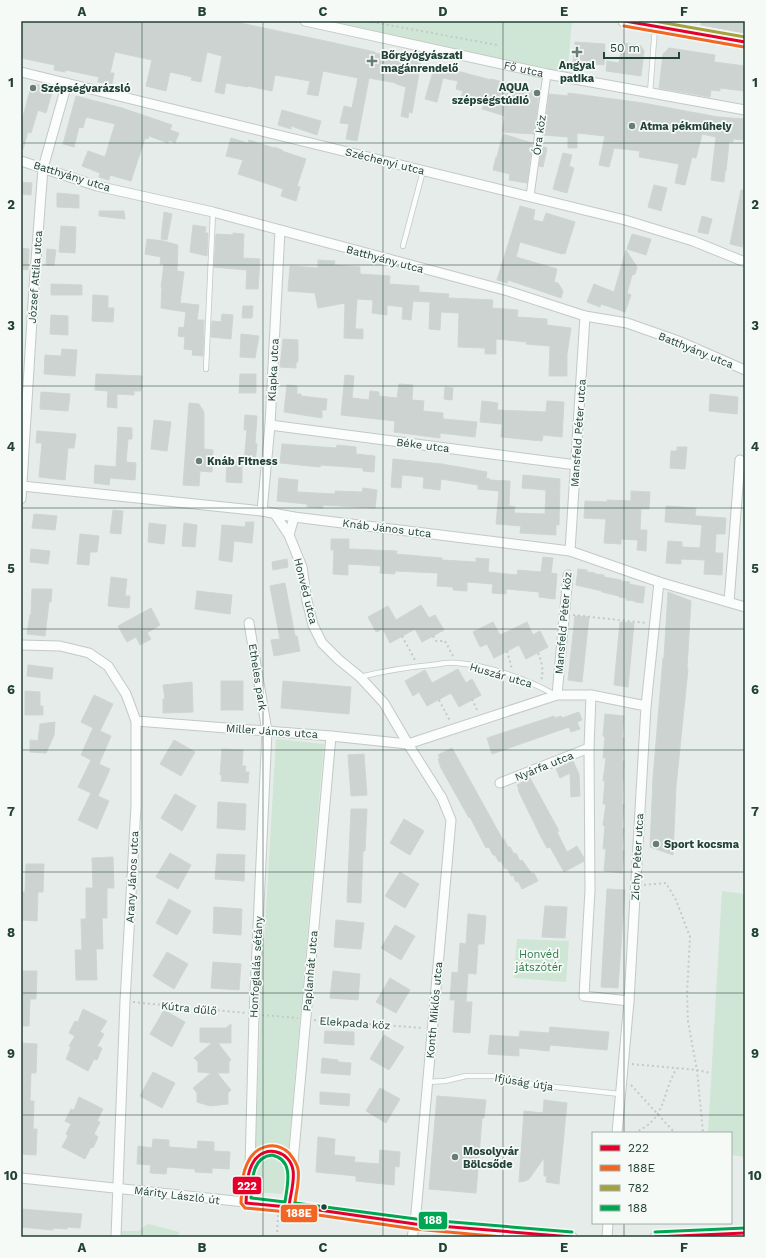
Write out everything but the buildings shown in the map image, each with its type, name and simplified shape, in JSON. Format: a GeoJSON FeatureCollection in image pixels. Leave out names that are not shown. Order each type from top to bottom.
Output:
{"type":"FeatureCollection","features":[{"type":"Feature","properties":{"kind":"main road"},"geometry":{"type":"LineString","coordinates":[[625,21],[655,24],[745,42]]}},
{"type":"Feature","properties":{"kind":"street","name":"Fő utca"},"geometry":{"type":"LineString","coordinates":[[304,21],[547,74],[745,110]]}},
{"type":"Feature","properties":{"kind":"street","name":"Széchenyi utca"},"geometry":{"type":"LineString","coordinates":[[21,72],[625,220],[693,241],[745,262]]}},
{"type":"Feature","properties":{"kind":"street","name":"Óra köz"},"geometry":{"type":"LineString","coordinates":[[530,196],[547,74]]}},
{"type":"Feature","properties":{"kind":"street","name":"József Attila utca"},"geometry":{"type":"LineString","coordinates":[[21,499],[43,168],[67,83]]}},
{"type":"Feature","properties":{"kind":"street","name":"Batthyány utca"},"geometry":{"type":"LineString","coordinates":[[21,161],[97,186],[213,212],[508,291],[585,316],[634,326],[681,342],[745,370]]}},
{"type":"Feature","properties":{"kind":"street","name":"Klapka utca"},"geometry":{"type":"LineString","coordinates":[[262,511],[270,425],[280,230]]}},
{"type":"Feature","properties":{"kind":"street","name":"Mansfeld Péter utca"},"geometry":{"type":"LineString","coordinates":[[570,551],[585,316]]}},
{"type":"Feature","properties":{"kind":"street","name":"Béke utca"},"geometry":{"type":"LineString","coordinates":[[270,425],[576,465]]}},
{"type":"Feature","properties":{"kind":"street"},"geometry":{"type":"LineString","coordinates":[[729,602],[740,460]]}},
{"type":"Feature","properties":{"kind":"street","name":"Knáb János utca"},"geometry":{"type":"LineString","coordinates":[[22,486],[262,511],[294,517],[570,551],[659,582],[745,607]]}},
{"type":"Feature","properties":{"kind":"street","name":"Honvéd utca"},"geometry":{"type":"LineString","coordinates":[[275,514],[289,536],[302,567],[307,601],[313,625],[322,643],[338,659],[360,677],[384,703],[442,798]]}},
{"type":"Feature","properties":{"kind":"street"},"geometry":{"type":"LineString","coordinates":[[289,536],[294,517]]}},
{"type":"Feature","properties":{"kind":"street","name":"Mansfeld Péter köz"},"geometry":{"type":"LineString","coordinates":[[556,695],[568,574]]}},
{"type":"Feature","properties":{"kind":"street","name":"Zichy Péter utca"},"geometry":{"type":"LineString","coordinates":[[617,1132],[629,1001],[646,706],[659,582]]}},
{"type":"Feature","properties":{"kind":"street","name":"Etheles park"},"geometry":{"type":"LineString","coordinates":[[249,623],[267,730]]}},
{"type":"Feature","properties":{"kind":"street","name":"Arany János utca"},"geometry":{"type":"LineString","coordinates":[[21,645],[60,646],[89,653],[108,666],[126,694],[136,721],[136,806],[125,1001],[116,1237]]}},
{"type":"Feature","properties":{"kind":"street","name":"Huszár utca"},"geometry":{"type":"LineString","coordinates":[[408,744],[556,695],[591,695],[646,706]]}},
{"type":"Feature","properties":{"kind":"street"},"geometry":{"type":"LineString","coordinates":[[591,695],[589,748],[590,890],[584,996],[629,1001]]}},
{"type":"Feature","properties":{"kind":"street","name":"Miller János utca"},"geometry":{"type":"LineString","coordinates":[[136,721],[267,730],[408,744]]}},
{"type":"Feature","properties":{"kind":"street","name":"Honfoglalás sétány"},"geometry":{"type":"LineString","coordinates":[[246,1203],[250,1167],[254,1014],[267,730]]}},
{"type":"Feature","properties":{"kind":"street","name":"Paplanhát utca"},"geometry":{"type":"LineString","coordinates":[[289,1207],[331,736]]}},
{"type":"Feature","properties":{"kind":"street","name":"Nyárfa utca"},"geometry":{"type":"LineString","coordinates":[[500,783],[589,748]]}},
{"type":"Feature","properties":{"kind":"street","name":"Konth Miklós utca"},"geometry":{"type":"LineString","coordinates":[[412,1237],[415,1224],[451,820],[442,798]]}},
{"type":"Feature","properties":{"kind":"street","name":"Márity László út"},"geometry":{"type":"LineString","coordinates":[[21,1178],[342,1213],[476,1234],[572,1237]]}},
{"type":"Feature","properties":{"kind":"street"},"geometry":{"type":"LineString","coordinates":[[607,1237],[608,1224]]}},
{"type":"Feature","properties":{"kind":"street"},"geometry":{"type":"LineString","coordinates":[[655,1237],[745,1233]]}},
{"type":"Feature","properties":{"kind":"lane"},"geometry":{"type":"LineString","coordinates":[[650,93],[655,24]]}},
{"type":"Feature","properties":{"kind":"lane"},"geometry":{"type":"LineString","coordinates":[[403,246],[423,171]]}},
{"type":"Feature","properties":{"kind":"lane"},"geometry":{"type":"LineString","coordinates":[[206,369],[213,212]]}},
{"type":"Feature","properties":{"kind":"lane","name":"Huszár utca"},"geometry":{"type":"LineString","coordinates":[[360,677],[395,669],[456,663],[479,667],[512,677],[539,686],[556,695]]}},
{"type":"Feature","properties":{"kind":"lane","name":"Ifjúság útja"},"geometry":{"type":"LineString","coordinates":[[427,1082],[445,1081],[466,1076],[503,1076],[528,1084],[620,1094]]}},
{"type":"Feature","properties":{"kind":"lane"},"geometry":{"type":"LineString","coordinates":[[250,1167],[258,1154],[265,1151],[277,1151],[284,1155],[293,1169]]}},
{"type":"Feature","properties":{"kind":"path"},"geometry":{"type":"LineString","coordinates":[[367,21],[497,45]]}},
{"type":"Feature","properties":{"kind":"path"},"geometry":{"type":"LineString","coordinates":[[564,614],[655,624]]}},
{"type":"Feature","properties":{"kind":"path"},"geometry":{"type":"LineString","coordinates":[[402,636],[418,666]]}},
{"type":"Feature","properties":{"kind":"path"},"geometry":{"type":"LineString","coordinates":[[433,636],[436,641],[445,641],[456,663]]}},
{"type":"Feature","properties":{"kind":"path"},"geometry":{"type":"LineString","coordinates":[[507,651],[512,666],[512,677]]}},
{"type":"Feature","properties":{"kind":"path"},"geometry":{"type":"LineString","coordinates":[[538,653],[542,661],[543,673],[539,686]]}},
{"type":"Feature","properties":{"kind":"path"},"geometry":{"type":"LineString","coordinates":[[439,700],[455,729]]}},
{"type":"Feature","properties":{"kind":"path"},"geometry":{"type":"LineString","coordinates":[[472,700],[475,705]]}},
{"type":"Feature","properties":{"kind":"path"},"geometry":{"type":"LineString","coordinates":[[635,885],[666,883],[676,900],[690,937],[688,1022],[697,1070],[703,1132]]}},
{"type":"Feature","properties":{"kind":"path","name":"Kútra dűlő"},"geometry":{"type":"LineString","coordinates":[[125,1001],[254,1014]]}},
{"type":"Feature","properties":{"kind":"path","name":"Elekpada köz"},"geometry":{"type":"LineString","coordinates":[[254,1014],[432,1029]]}},
{"type":"Feature","properties":{"kind":"path"},"geometry":{"type":"LineString","coordinates":[[623,1063],[697,1070],[711,1073]]}},
{"type":"Feature","properties":{"kind":"path"},"geometry":{"type":"LineString","coordinates":[[636,1132],[649,1125],[658,1115],[670,1081],[677,1068]]}},
{"type":"Feature","properties":{"kind":"path"},"geometry":{"type":"LineString","coordinates":[[622,1075],[674,1132]]}},
{"type":"Feature","properties":{"kind":"path"},"geometry":{"type":"LineString","coordinates":[[277,1237],[279,1206]]}},
{"type":"Feature","properties":{"kind":"green space"},"geometry":{"type":"Polygon","coordinates":[[[305,21],[572,21],[567,77],[305,21]]]}},
{"type":"Feature","properties":{"kind":"green space"},"geometry":{"type":"Polygon","coordinates":[[[276,739],[324,744],[288,1156],[272,1148],[255,1152],[263,961],[276,739]]]}},
{"type":"Feature","properties":{"kind":"green space"},"geometry":{"type":"Polygon","coordinates":[[[722,891],[745,894],[745,1157],[732,1155],[732,1132],[708,1132],[722,891]]]}},
{"type":"Feature","properties":{"kind":"green space","name":"Honvéd játszótér"},"geometry":{"type":"Polygon","coordinates":[[[517,939],[569,941],[566,982],[514,978],[517,939]]]}},
{"type":"Feature","properties":{"kind":"green space"},"geometry":{"type":"Polygon","coordinates":[[[269,1155],[277,1156],[282,1159],[288,1169],[287,1182],[282,1194],[256,1192],[255,1190],[254,1172],[257,1162],[269,1155]]]}},
{"type":"Feature","properties":{"kind":"green space"},"geometry":{"type":"Polygon","coordinates":[[[148,1224],[179,1232],[178,1237],[121,1237],[121,1231],[138,1231],[148,1224]]]}},
{"type":"Feature","properties":{"kind":"transit line","name":"222"},"geometry":{"type":"LineString","coordinates":[[625,21],[745,42]]}},
{"type":"Feature","properties":{"kind":"transit line","name":"782"},"geometry":{"type":"LineString","coordinates":[[654,21],[745,37]]}},
{"type":"Feature","properties":{"kind":"transit line","name":"188E"},"geometry":{"type":"LineString","coordinates":[[624,26],[744,47]]}},
{"type":"Feature","properties":{"kind":"transit line","name":"188E"},"geometry":{"type":"LineString","coordinates":[[295,1203],[298,1182],[296,1163],[289,1153],[277,1146],[259,1149],[250,1158],[244,1173],[241,1203],[245,1208],[318,1215],[415,1229],[503,1237]]}},
{"type":"Feature","properties":{"kind":"transit line","name":"222"},"geometry":{"type":"LineString","coordinates":[[289,1207],[293,1179],[291,1163],[282,1154],[270,1151],[264,1153],[259,1156],[251,1166],[247,1181],[246,1203],[319,1210],[415,1224],[572,1237]]}},
{"type":"Feature","properties":{"kind":"transit line","name":"188"},"geometry":{"type":"LineString","coordinates":[[272,1155],[284,1162],[287,1168],[288,1181],[285,1202],[251,1198],[256,1166],[260,1160],[272,1155]]}},
{"type":"Feature","properties":{"kind":"transit line","name":"188"},"geometry":{"type":"LineString","coordinates":[[295,1203],[416,1219],[572,1232]]}},
{"type":"Feature","properties":{"kind":"transit line","name":"188"},"geometry":{"type":"LineString","coordinates":[[655,1232],[745,1228]]}},
{"type":"Feature","properties":{"kind":"transit line","name":"222"},"geometry":{"type":"LineString","coordinates":[[655,1237],[745,1233]]}},
{"type":"Feature","properties":{"kind":"place","name":"Angyal patika"},"geometry":{"type":"Point","coordinates":[577,52]}},
{"type":"Feature","properties":{"kind":"place","name":"Bőrgyógyászati magánrendelő"},"geometry":{"type":"Point","coordinates":[372,61]}},
{"type":"Feature","properties":{"kind":"place","name":"Szépségvarázsló"},"geometry":{"type":"Point","coordinates":[33,88]}},
{"type":"Feature","properties":{"kind":"place","name":"AQUA szépségstúdió"},"geometry":{"type":"Point","coordinates":[537,93]}},
{"type":"Feature","properties":{"kind":"place","name":"Atma pékműhely"},"geometry":{"type":"Point","coordinates":[632,126]}},
{"type":"Feature","properties":{"kind":"place","name":"Knáb Fitness"},"geometry":{"type":"Point","coordinates":[199,461]}},
{"type":"Feature","properties":{"kind":"place","name":"Sport kocsma"},"geometry":{"type":"Point","coordinates":[656,844]}},
{"type":"Feature","properties":{"kind":"place","name":"Mosolyvár Bölcsőde"},"geometry":{"type":"Point","coordinates":[455,1157]}}]}
